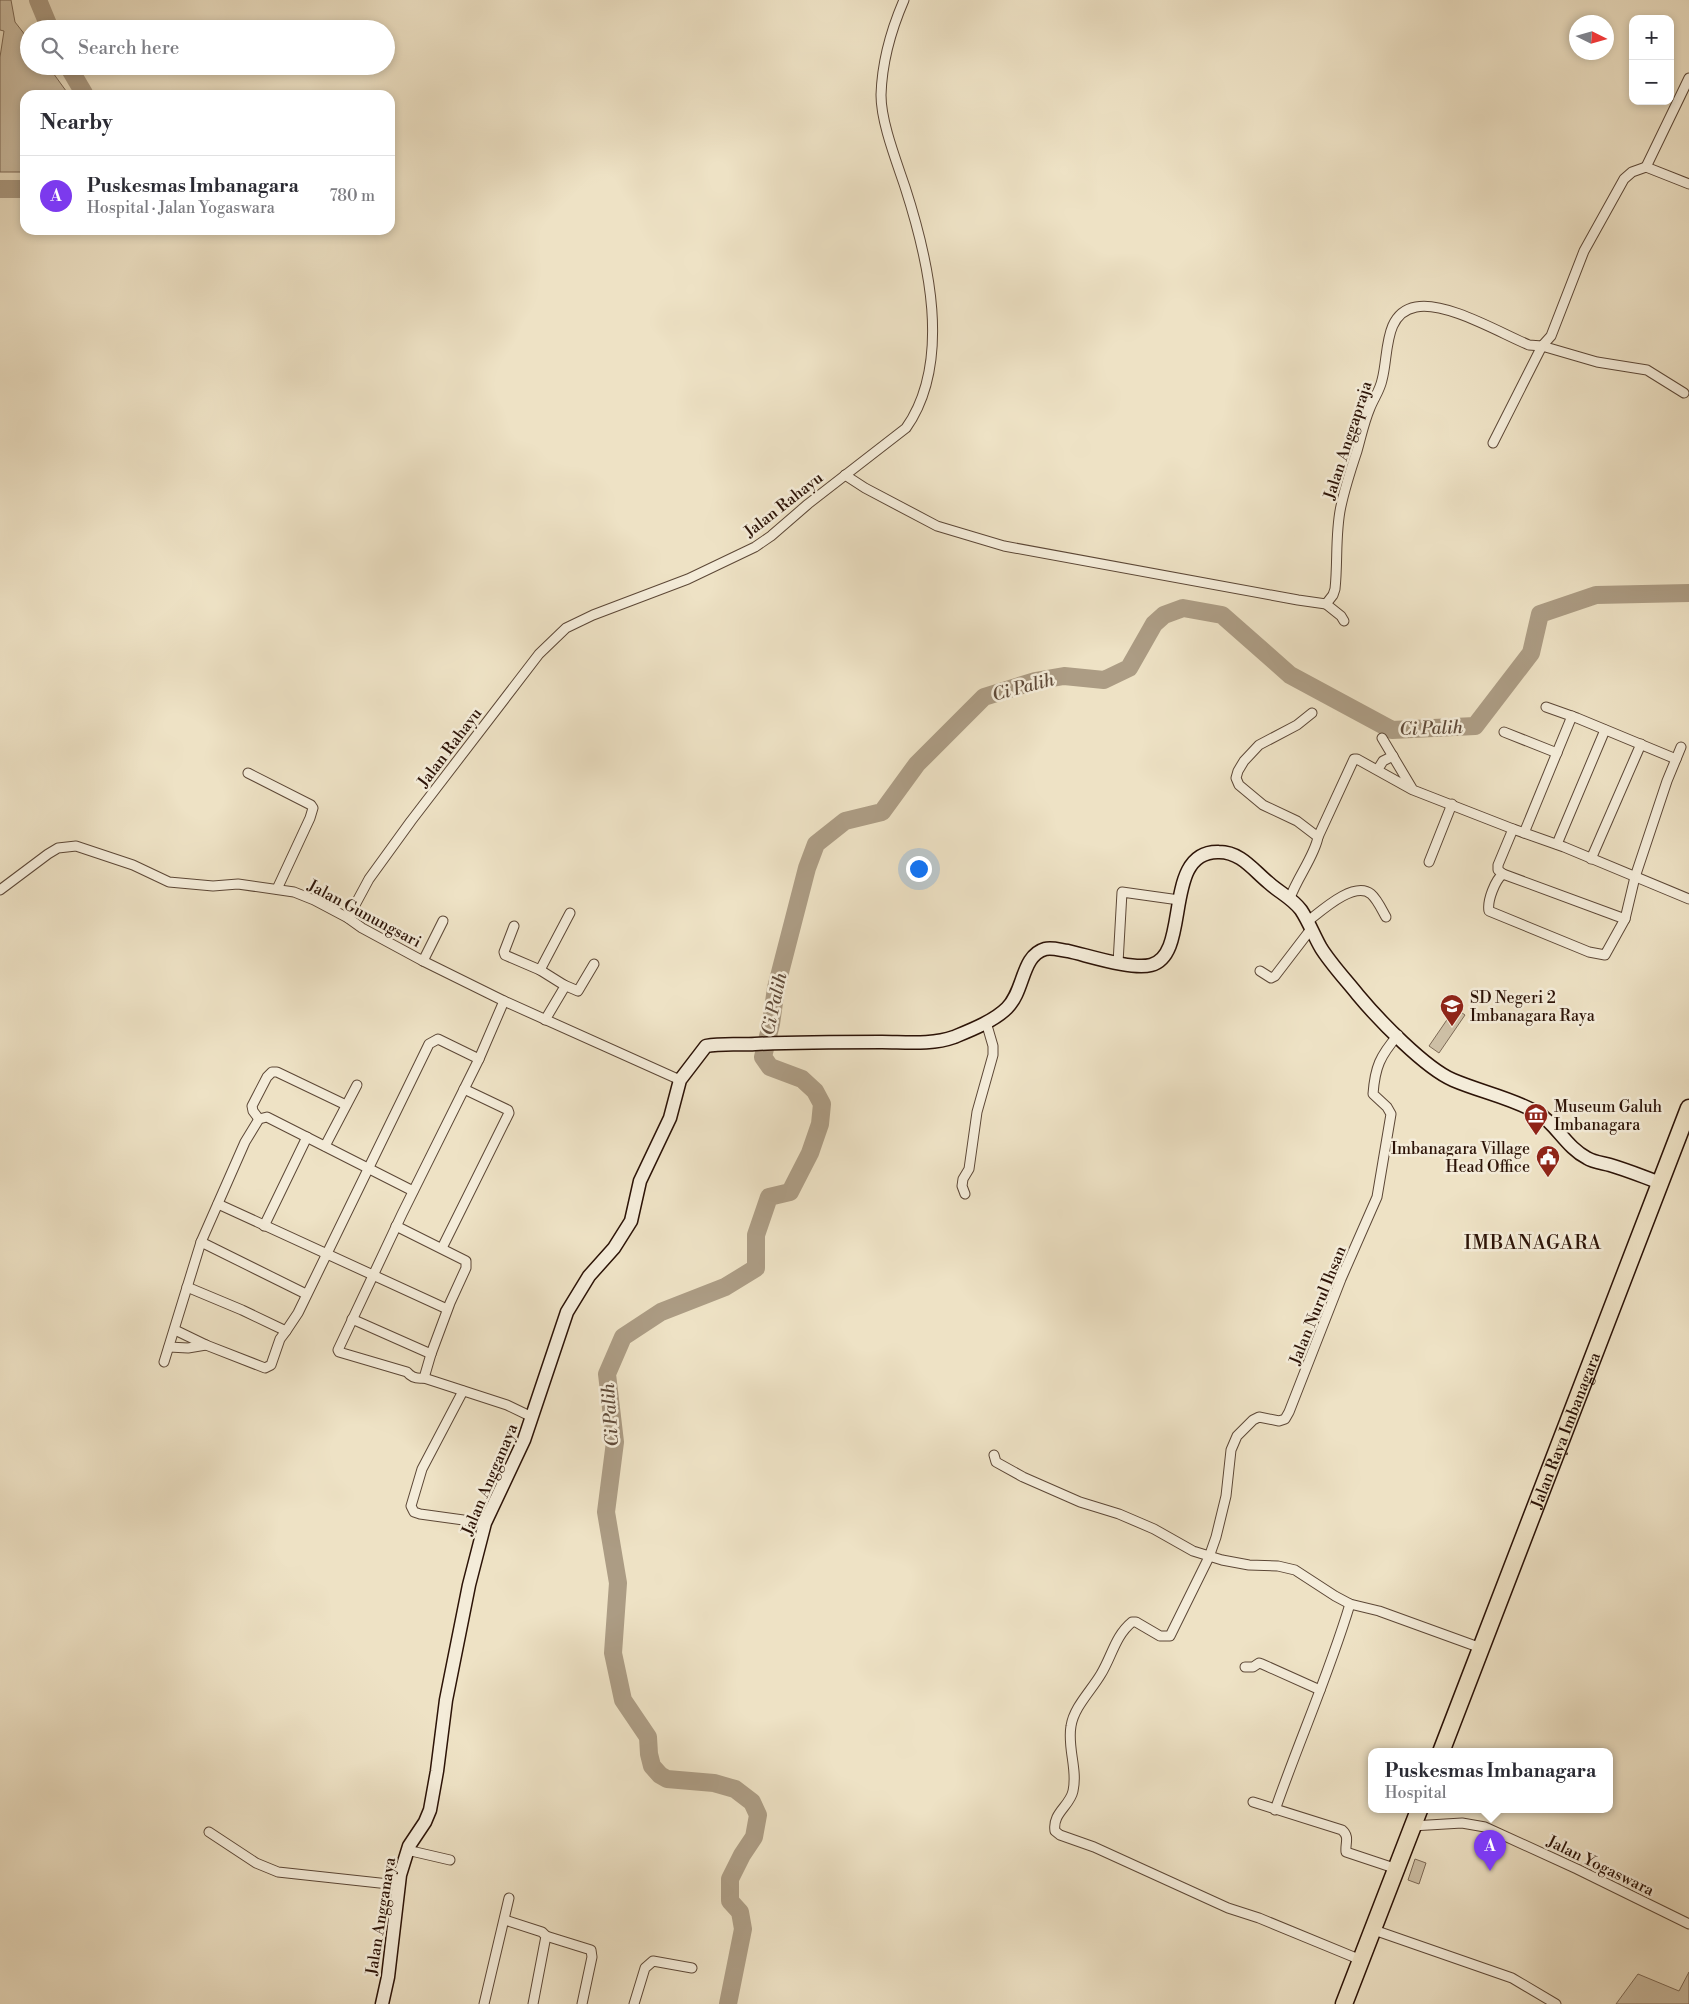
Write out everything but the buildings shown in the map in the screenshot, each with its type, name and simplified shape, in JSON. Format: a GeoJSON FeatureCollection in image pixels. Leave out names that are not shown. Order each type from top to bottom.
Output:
{"type":"FeatureCollection","features":[{"type":"Feature","properties":{"kind":"highway","name":"Jalan Raya Imbanagara"},"geometry":{"type":"LineString","coordinates":[[1443,1748],[1687,1120]]}},
{"type":"Feature","properties":{"kind":"highway"},"geometry":{"type":"LineString","coordinates":[[1344,2004],[1418,1813]]}},
{"type":"Feature","properties":{"kind":"street","name":"Jalan Rahayu"},"geometry":{"type":"LineString","coordinates":[[348,918],[369,878],[411,821],[539,654],[566,628],[593,615],[688,579],[749,550],[771,536],[906,428],[913,419],[931,364],[934,342],[923,248],[890,141],[881,97],[891,32],[904,0]]}},
{"type":"Feature","properties":{"kind":"street"},"geometry":{"type":"LineString","coordinates":[[1646,167],[1689,78]]}},
{"type":"Feature","properties":{"kind":"street"},"geometry":{"type":"LineString","coordinates":[[1492,443],[1542,346],[1551,336],[1584,250],[1624,179],[1632,172],[1646,167],[1689,184]]}},
{"type":"Feature","properties":{"kind":"street","name":"Jalan Anggapraja"},"geometry":{"type":"LineString","coordinates":[[1326,604],[1330,601],[1335,589],[1340,508],[1370,407],[1382,382],[1388,339],[1396,319],[1403,311],[1426,305],[1453,312],[1529,345],[1542,346],[1597,362],[1647,370],[1684,393]]}},
{"type":"Feature","properties":{"kind":"street"},"geometry":{"type":"LineString","coordinates":[[845,475],[865,488],[937,526],[1004,546],[1326,604],[1341,616],[1344,621]]}},
{"type":"Feature","properties":{"kind":"street"},"geometry":{"type":"LineString","coordinates":[[1546,707],[1676,759]]}},
{"type":"Feature","properties":{"kind":"street"},"geometry":{"type":"LineString","coordinates":[[1312,713],[1297,725],[1259,745],[1244,761],[1236,778],[1238,785],[1263,804],[1297,821],[1318,837]]}},
{"type":"Feature","properties":{"kind":"street"},"geometry":{"type":"LineString","coordinates":[[1524,833],[1572,716]]}},
{"type":"Feature","properties":{"kind":"street"},"geometry":{"type":"LineString","coordinates":[[1556,844],[1605,730]]}},
{"type":"Feature","properties":{"kind":"street"},"geometry":{"type":"LineString","coordinates":[[1504,732],[1557,753]]}},
{"type":"Feature","properties":{"kind":"street"},"geometry":{"type":"LineString","coordinates":[[1382,738],[1413,790]]}},
{"type":"Feature","properties":{"kind":"street"},"geometry":{"type":"LineString","coordinates":[[1591,859],[1641,744]]}},
{"type":"Feature","properties":{"kind":"street"},"geometry":{"type":"LineString","coordinates":[[1503,874],[1500,876],[1493,891],[1488,906],[1489,911],[1588,952],[1604,955],[1607,953],[1625,920],[1635,877],[1667,781],[1681,747]]}},
{"type":"Feature","properties":{"kind":"street"},"geometry":{"type":"LineString","coordinates":[[1378,770],[1383,761],[1393,756]]}},
{"type":"Feature","properties":{"kind":"street"},"geometry":{"type":"LineString","coordinates":[[1290,898],[1294,886],[1316,846],[1318,837],[1352,762],[1357,759],[1413,790],[1556,844],[1689,898]]}},
{"type":"Feature","properties":{"kind":"street"},"geometry":{"type":"LineString","coordinates":[[248,773],[311,805],[313,808],[277,889]]}},
{"type":"Feature","properties":{"kind":"street"},"geometry":{"type":"LineString","coordinates":[[1429,862],[1452,804]]}},
{"type":"Feature","properties":{"kind":"street"},"geometry":{"type":"LineString","coordinates":[[1513,829],[1498,865],[1498,870],[1503,874],[1625,920]]}},
{"type":"Feature","properties":{"kind":"street","name":"Jalan Gunungsari"},"geometry":{"type":"LineString","coordinates":[[0,890],[58,848],[76,846],[132,864],[170,882],[213,886],[238,884],[294,892],[348,918],[362,928],[422,961],[504,1001],[680,1080]]}},
{"type":"Feature","properties":{"kind":"street"},"geometry":{"type":"LineString","coordinates":[[680,1080],[706,1046],[774,1042],[924,1042],[952,1038],[998,1016],[1011,1003],[1020,990],[1028,962],[1033,954],[1042,950],[1054,948],[1131,967],[1148,966],[1161,962],[1165,957],[1172,936],[1185,876],[1200,856],[1214,852],[1224,852],[1248,863],[1270,885],[1290,898],[1303,913],[1322,950],[1355,991],[1424,1060],[1449,1078],[1540,1114],[1586,1158],[1662,1183]]}},
{"type":"Feature","properties":{"kind":"street"},"geometry":{"type":"LineString","coordinates":[[1260,971],[1271,978],[1275,976],[1309,925],[1340,896],[1364,891],[1372,895],[1386,917]]}},
{"type":"Feature","properties":{"kind":"street"},"geometry":{"type":"LineString","coordinates":[[1118,963],[1122,892],[1179,900]]}},
{"type":"Feature","properties":{"kind":"street"},"geometry":{"type":"LineString","coordinates":[[540,970],[570,913]]}},
{"type":"Feature","properties":{"kind":"street"},"geometry":{"type":"LineString","coordinates":[[422,961],[443,921]]}},
{"type":"Feature","properties":{"kind":"street"},"geometry":{"type":"LineString","coordinates":[[514,926],[504,952],[505,955],[540,970],[564,985],[578,991],[594,964]]}},
{"type":"Feature","properties":{"kind":"street"},"geometry":{"type":"LineString","coordinates":[[545,1020],[564,985]]}},
{"type":"Feature","properties":{"kind":"street"},"geometry":{"type":"LineString","coordinates":[[504,1001],[479,1059],[338,1347],[339,1352],[407,1372],[419,1379],[424,1378],[463,1390],[507,1405],[532,1417]]}},
{"type":"Feature","properties":{"kind":"street"},"geometry":{"type":"LineString","coordinates":[[965,1194],[962,1186],[963,1179],[969,1169],[977,1112],[992,1055],[993,1046],[986,1022]]}},
{"type":"Feature","properties":{"kind":"street","name":"Jalan Nurul Ihsan"},"geometry":{"type":"LineString","coordinates":[[1209,1557],[1222,1517],[1231,1450],[1237,1436],[1253,1420],[1259,1417],[1279,1421],[1285,1419],[1377,1197],[1391,1114],[1387,1107],[1373,1094],[1374,1082],[1376,1069],[1385,1050],[1398,1035]]}},
{"type":"Feature","properties":{"kind":"street"},"geometry":{"type":"LineString","coordinates":[[175,1330],[206,1345],[265,1368],[270,1365],[280,1339],[291,1325],[429,1044],[433,1040],[438,1039],[479,1059]]}},
{"type":"Feature","properties":{"kind":"street"},"geometry":{"type":"LineString","coordinates":[[259,1119],[252,1106],[267,1077],[272,1072],[277,1072],[346,1105]]}},
{"type":"Feature","properties":{"kind":"street","name":"Jalan Angganaya"},"geometry":{"type":"LineString","coordinates":[[382,2004],[388,1977],[398,1885],[407,1850],[425,1822],[430,1810],[446,1700],[469,1585],[485,1523],[519,1454],[567,1312],[581,1287],[614,1248],[630,1221],[640,1181],[670,1118],[680,1080]]}},
{"type":"Feature","properties":{"kind":"street"},"geometry":{"type":"LineString","coordinates":[[325,1146],[357,1084]]}},
{"type":"Feature","properties":{"kind":"street"},"geometry":{"type":"LineString","coordinates":[[442,1248],[509,1113],[508,1110],[484,1097],[464,1089]]}},
{"type":"Feature","properties":{"kind":"street"},"geometry":{"type":"LineString","coordinates":[[164,1362],[201,1242],[245,1142],[259,1119],[267,1117],[413,1191]]}},
{"type":"Feature","properties":{"kind":"street"},"geometry":{"type":"LineString","coordinates":[[264,1226],[307,1137]]}},
{"type":"Feature","properties":{"kind":"street"},"geometry":{"type":"LineString","coordinates":[[218,1204],[447,1309]]}},
{"type":"Feature","properties":{"kind":"street"},"geometry":{"type":"LineString","coordinates":[[396,1226],[466,1261],[466,1268],[447,1309],[424,1378]]}},
{"type":"Feature","properties":{"kind":"street"},"geometry":{"type":"LineString","coordinates":[[201,1242],[306,1294]]}},
{"type":"Feature","properties":{"kind":"street"},"geometry":{"type":"LineString","coordinates":[[186,1287],[242,1310],[286,1331]]}},
{"type":"Feature","properties":{"kind":"street"},"geometry":{"type":"LineString","coordinates":[[352,1319],[431,1354]]}},
{"type":"Feature","properties":{"kind":"street"},"geometry":{"type":"LineString","coordinates":[[169,1347],[188,1348],[206,1345]]}},
{"type":"Feature","properties":{"kind":"street"},"geometry":{"type":"LineString","coordinates":[[463,1390],[422,1469],[411,1506],[414,1512],[420,1514],[485,1523]]}},
{"type":"Feature","properties":{"kind":"street"},"geometry":{"type":"LineString","coordinates":[[994,1455],[996,1462],[1023,1477],[1080,1502],[1119,1514],[1146,1526],[1177,1544],[1209,1557],[1248,1565],[1278,1566],[1295,1570],[1350,1604],[1379,1611],[1482,1648]]}},
{"type":"Feature","properties":{"kind":"street"},"geometry":{"type":"LineString","coordinates":[[1209,1557],[1170,1636],[1160,1636],[1136,1622],[1132,1622],[1122,1631],[1115,1643],[1108,1663],[1074,1714],[1070,1735],[1075,1781],[1073,1793],[1069,1801],[1056,1817],[1055,1830],[1060,1835],[1094,1847],[1228,1908],[1266,1921],[1361,1960]]}},
{"type":"Feature","properties":{"kind":"street"},"geometry":{"type":"LineString","coordinates":[[1275,1810],[1297,1747],[1338,1643],[1350,1604]]}},
{"type":"Feature","properties":{"kind":"street"},"geometry":{"type":"LineString","coordinates":[[1245,1667],[1253,1667],[1259,1663],[1320,1690]]}},
{"type":"Feature","properties":{"kind":"street"},"geometry":{"type":"LineString","coordinates":[[1252,1802],[1342,1830],[1346,1833],[1346,1852],[1397,1869]]}},
{"type":"Feature","properties":{"kind":"street","name":"Jalan Yogaswara"},"geometry":{"type":"LineString","coordinates":[[1412,1826],[1462,1823],[1485,1827],[1577,1869],[1689,1924]]}},
{"type":"Feature","properties":{"kind":"street"},"geometry":{"type":"LineString","coordinates":[[209,1832],[256,1863],[278,1872],[398,1885]]}},
{"type":"Feature","properties":{"kind":"street"},"geometry":{"type":"LineString","coordinates":[[407,1850],[450,1860]]}},
{"type":"Feature","properties":{"kind":"street"},"geometry":{"type":"LineString","coordinates":[[484,2004],[509,1898]]}},
{"type":"Feature","properties":{"kind":"street"},"geometry":{"type":"LineString","coordinates":[[505,1920],[542,1932],[546,1936],[591,1950],[592,1957],[582,2004]]}},
{"type":"Feature","properties":{"kind":"street"},"geometry":{"type":"LineString","coordinates":[[1374,1930],[1512,1978],[1556,2004]]}},
{"type":"Feature","properties":{"kind":"street"},"geometry":{"type":"LineString","coordinates":[[533,2004],[546,1936]]}},
{"type":"Feature","properties":{"kind":"street"},"geometry":{"type":"LineString","coordinates":[[634,2004],[648,1964],[654,1961],[692,1968]]}},
{"type":"Feature","properties":{"kind":"shaded area"},"geometry":{"type":"Polygon","coordinates":[[[0,0],[11,0],[15,22],[20,28],[20,75],[55,75],[65,90],[20,90],[20,172],[0,172],[0,57],[4,31],[0,30],[0,0]]]}},
{"type":"Feature","properties":{"kind":"shaded area"},"geometry":{"type":"Polygon","coordinates":[[[1455,1008],[1465,1015],[1439,1053],[1429,1046],[1455,1008]]]}},
{"type":"Feature","properties":{"kind":"shaded area"},"geometry":{"type":"Polygon","coordinates":[[[1415,1859],[1426,1863],[1419,1884],[1408,1880],[1415,1859]]]}},
{"type":"Feature","properties":{"kind":"shaded area"},"geometry":{"type":"Polygon","coordinates":[[[1689,1972],[1689,2004],[1616,2004],[1638,1974],[1679,1991],[1689,1972]]]}},
{"type":"Feature","properties":{"kind":"waterway"},"geometry":{"type":"LineString","coordinates":[[38,0],[46,20]]}},
{"type":"Feature","properties":{"kind":"waterway"},"geometry":{"type":"LineString","coordinates":[[73,75],[82,90]]}},
{"type":"Feature","properties":{"kind":"waterway"},"geometry":{"type":"LineString","coordinates":[[0,189],[20,189]]}},
{"type":"Feature","properties":{"kind":"waterway","name":"Ci Palih"},"geometry":{"type":"LineString","coordinates":[[728,2004],[743,1929],[740,1912],[730,1901],[730,1879],[754,1837],[758,1815],[752,1802],[735,1789],[714,1783],[667,1779],[660,1775],[652,1766],[648,1737],[623,1700],[613,1653],[618,1583],[606,1512],[615,1442],[607,1374],[623,1337],[661,1312],[725,1287],[756,1268],[756,1235],[769,1197],[790,1192],[810,1153],[820,1124],[822,1104],[815,1091],[802,1079],[770,1067],[763,1057],[771,1024],[776,988],[807,868],[816,844],[845,821],[882,812],[917,764],[984,697],[1035,681],[1064,676],[1104,680],[1129,668],[1154,624],[1164,615],[1183,608],[1222,615],[1290,675],[1392,730],[1475,726],[1531,653],[1540,614],[1596,595],[1689,593]]}},
{"type":"Feature","properties":{"kind":"place","name":"SD Negeri 2 Imbanagara Raya"},"geometry":{"type":"Point","coordinates":[1452,1027]}},
{"type":"Feature","properties":{"kind":"place","name":"Museum Galuh Imbanagara"},"geometry":{"type":"Point","coordinates":[1536,1136]}},
{"type":"Feature","properties":{"kind":"place","name":"Imbanagara Village Head Office"},"geometry":{"type":"Point","coordinates":[1548,1178]}},
{"type":"Feature","properties":{"kind":"place","name":"Puskesmas Imbanagara"},"geometry":{"type":"Point","coordinates":[1490,1871]}},
{"type":"Feature","properties":{"kind":"district","name":"IMBANAGARA"},"geometry":{"type":"Point","coordinates":[1533,1242]}}]}
